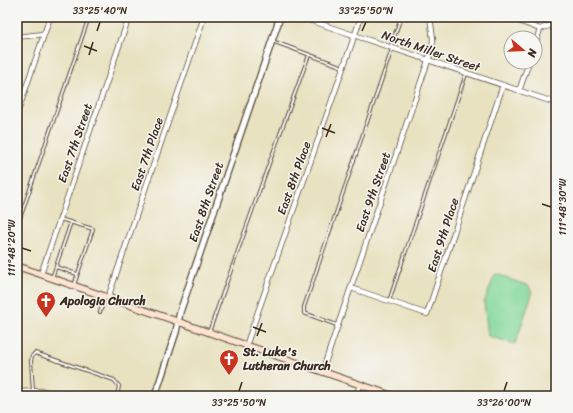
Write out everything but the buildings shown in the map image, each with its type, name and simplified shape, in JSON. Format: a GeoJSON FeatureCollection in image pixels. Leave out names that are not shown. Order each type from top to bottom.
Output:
{"type":"FeatureCollection","features":[{"type":"Feature","properties":{"kind":"main road"},"geometry":{"type":"LineString","coordinates":[[19,267],[393,396]]}},
{"type":"Feature","properties":{"kind":"street"},"geometry":{"type":"LineString","coordinates":[[17,114],[50,17]]}},
{"type":"Feature","properties":{"kind":"street","name":"East 7th Street"},"geometry":{"type":"LineString","coordinates":[[41,274],[129,17]]}},
{"type":"Feature","properties":{"kind":"street","name":"East 7th Place"},"geometry":{"type":"LineString","coordinates":[[107,297],[204,17]]}},
{"type":"Feature","properties":{"kind":"street","name":"East 8th Street"},"geometry":{"type":"LineString","coordinates":[[155,396],[176,332],[180,312],[280,17]]}},
{"type":"Feature","properties":{"kind":"street","name":"North Miller Street"},"geometry":{"type":"LineString","coordinates":[[300,17],[556,103]]}},
{"type":"Feature","properties":{"kind":"street","name":"East 8th Place"},"geometry":{"type":"LineString","coordinates":[[246,346],[356,36],[361,17]]}},
{"type":"Feature","properties":{"kind":"street","name":"East 9th Street"},"geometry":{"type":"LineString","coordinates":[[322,372],[432,49],[433,40],[430,17]]}},
{"type":"Feature","properties":{"kind":"street"},"geometry":{"type":"LineString","coordinates":[[514,17],[519,21],[540,29],[555,23],[556,34]]}},
{"type":"Feature","properties":{"kind":"street"},"geometry":{"type":"LineString","coordinates":[[17,37],[44,34]]}},
{"type":"Feature","properties":{"kind":"street"},"geometry":{"type":"LineString","coordinates":[[519,91],[526,70]]}},
{"type":"Feature","properties":{"kind":"street","name":"East 9th Place"},"geometry":{"type":"LineString","coordinates":[[351,288],[427,314],[503,85]]}},
{"type":"Feature","properties":{"kind":"street"},"geometry":{"type":"LineString","coordinates":[[17,278],[19,267]]}},
{"type":"Feature","properties":{"kind":"street"},"geometry":{"type":"LineString","coordinates":[[356,396],[360,385]]}},
{"type":"Feature","properties":{"kind":"street"},"geometry":{"type":"LineString","coordinates":[[17,392],[44,391],[60,396]]}},
{"type":"Feature","properties":{"kind":"lane"},"geometry":{"type":"LineString","coordinates":[[17,227],[89,17]]}},
{"type":"Feature","properties":{"kind":"lane"},"geometry":{"type":"LineString","coordinates":[[338,326],[304,313],[304,307],[401,17]]}},
{"type":"Feature","properties":{"kind":"lane"},"geometry":{"type":"LineString","coordinates":[[553,17],[555,23]]}},
{"type":"Feature","properties":{"kind":"lane"},"geometry":{"type":"LineString","coordinates":[[272,42],[344,67]]}},
{"type":"Feature","properties":{"kind":"lane"},"geometry":{"type":"LineString","coordinates":[[209,333],[309,55]]}},
{"type":"Feature","properties":{"kind":"lane"},"geometry":{"type":"LineString","coordinates":[[389,301],[467,73]]}},
{"type":"Feature","properties":{"kind":"lane"},"geometry":{"type":"LineString","coordinates":[[60,218],[93,229],[74,286]]}},
{"type":"Feature","properties":{"kind":"lane"},"geometry":{"type":"LineString","coordinates":[[52,278],[71,222]]}},
{"type":"Feature","properties":{"kind":"lane"},"geometry":{"type":"LineString","coordinates":[[56,267],[78,275]]}},
{"type":"Feature","properties":{"kind":"lane"},"geometry":{"type":"LineString","coordinates":[[100,312],[107,297]]}},
{"type":"Feature","properties":{"kind":"lane"},"geometry":{"type":"LineString","coordinates":[[33,391],[31,360],[35,353],[114,380],[119,386],[117,396]]}},
{"type":"Feature","properties":{"kind":"green space"},"geometry":{"type":"Polygon","coordinates":[[[495,274],[529,286],[532,294],[515,344],[488,336],[484,303],[495,274]]]}},
{"type":"Feature","properties":{"kind":"place","name":"Apologia Church"},"geometry":{"type":"Point","coordinates":[46,318]}},
{"type":"Feature","properties":{"kind":"place","name":"St. Luke's Lutheran Church"},"geometry":{"type":"Point","coordinates":[229,376]}}]}
